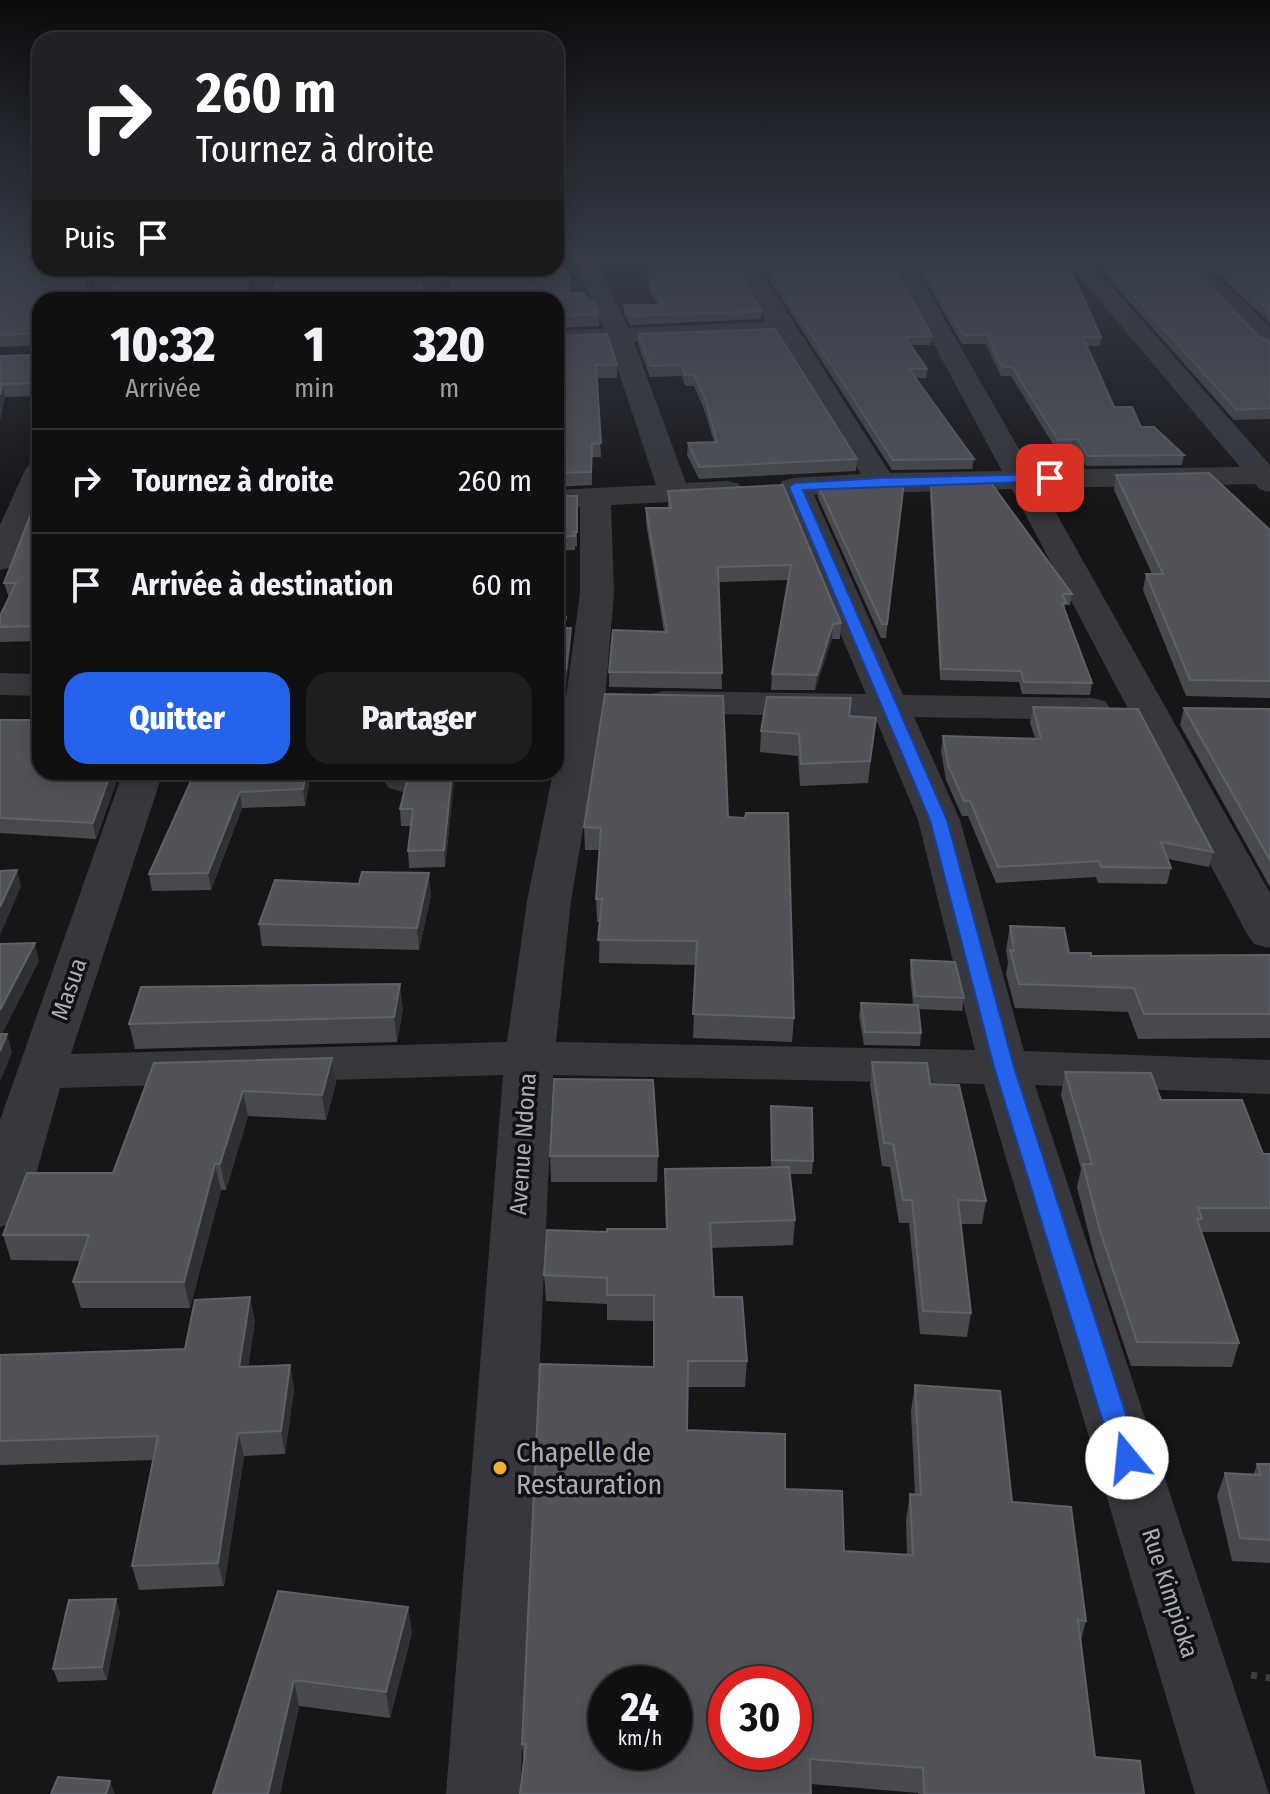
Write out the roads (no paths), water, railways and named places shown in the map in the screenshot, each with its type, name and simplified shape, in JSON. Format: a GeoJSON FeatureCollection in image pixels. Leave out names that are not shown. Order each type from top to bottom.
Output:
{"type":"FeatureCollection","features":[{"type":"Feature","properties":{"kind":"street"},"geometry":{"type":"LineString","coordinates":[[621,341],[674,493]]}},
{"type":"Feature","properties":{"kind":"street"},"geometry":{"type":"LineString","coordinates":[[791,341],[881,482]]}},
{"type":"Feature","properties":{"kind":"street"},"geometry":{"type":"LineString","coordinates":[[944,341],[1150,710],[1270,934]]}},
{"type":"Feature","properties":{"kind":"street"},"geometry":{"type":"LineString","coordinates":[[1147,341],[1268,478]]}},
{"type":"Feature","properties":{"kind":"street"},"geometry":{"type":"LineString","coordinates":[[575,498],[881,482],[1020,478],[1268,478]]}},
{"type":"Feature","properties":{"kind":"street","name":"Rue Kimpioka"},"geometry":{"type":"LineString","coordinates":[[770,488],[889,706],[939,820],[1004,1067],[1232,1794]]}},
{"type":"Feature","properties":{"kind":"street"},"geometry":{"type":"LineString","coordinates":[[0,560],[32,490]]}},
{"type":"Feature","properties":{"kind":"street","name":"Avenue Ndona"},"geometry":{"type":"LineString","coordinates":[[483,1794],[529,1058],[549,901],[599,701],[597,593],[575,498]]}},
{"type":"Feature","properties":{"kind":"street"},"geometry":{"type":"LineString","coordinates":[[0,684],[32,685]]}},
{"type":"Feature","properties":{"kind":"street"},"geometry":{"type":"LineString","coordinates":[[599,701],[1195,711]]}},
{"type":"Feature","properties":{"kind":"street","name":"Masua"},"geometry":{"type":"LineString","coordinates":[[0,1207],[40,1072],[140,780]]}},
{"type":"Feature","properties":{"kind":"street"},"geometry":{"type":"LineString","coordinates":[[40,1072],[529,1058],[1004,1067],[1270,1077]]}},
{"type":"Feature","properties":{"kind":"place","name":"Chapelle de Restauration"},"geometry":{"type":"Point","coordinates":[500,1468]}}]}
